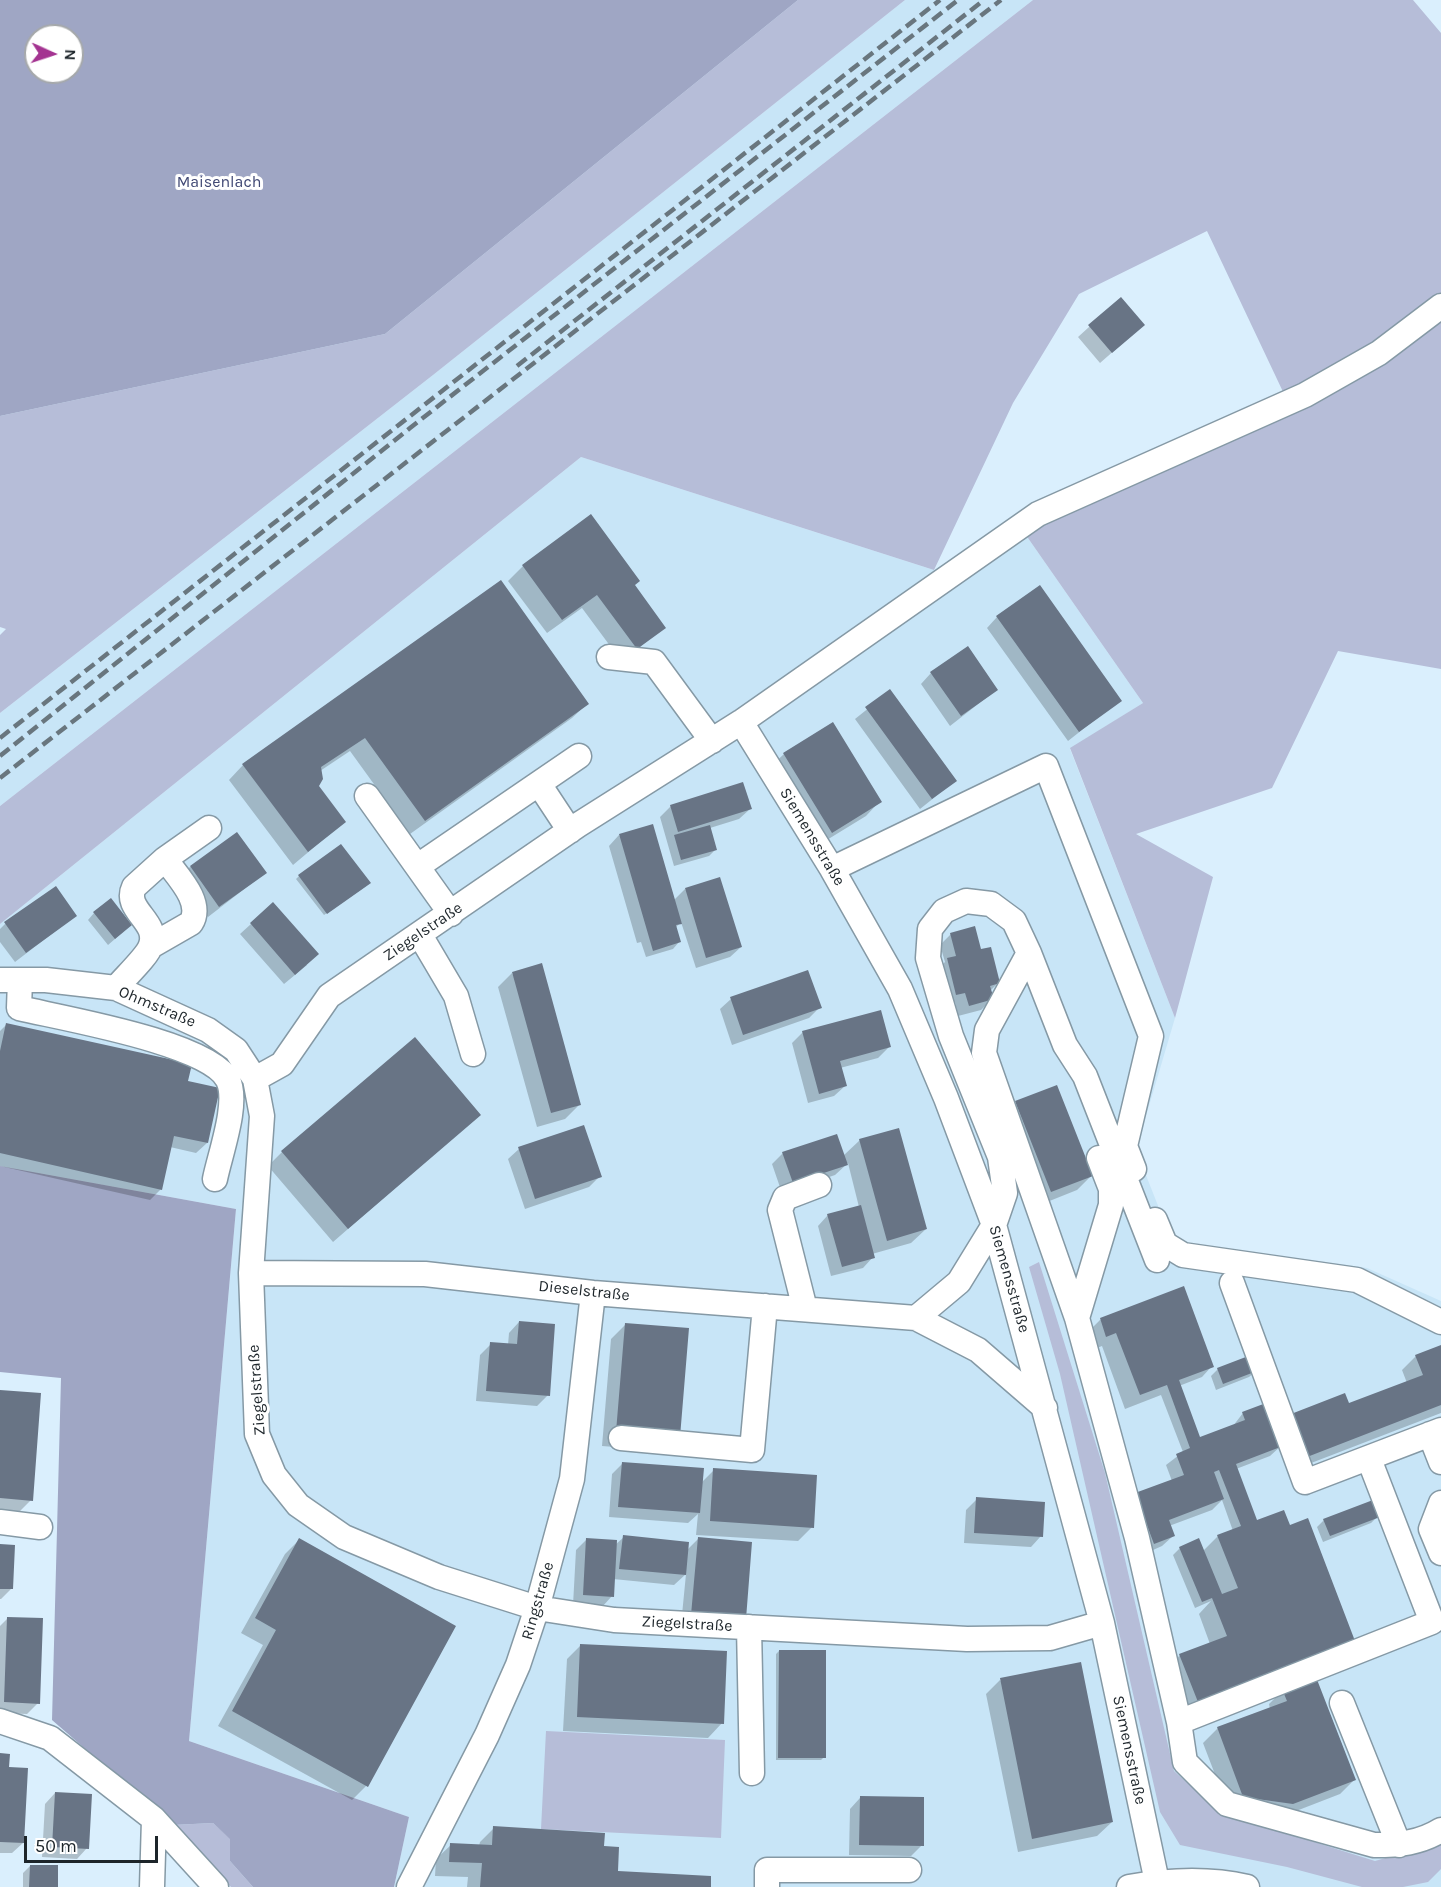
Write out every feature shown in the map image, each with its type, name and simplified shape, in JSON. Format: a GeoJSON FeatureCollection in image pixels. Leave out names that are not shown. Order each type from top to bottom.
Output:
{"type":"FeatureCollection","features":[{"type":"Feature","properties":{"kind":"street","name":"Ziegelstraße"},"geometry":{"type":"LineString","coordinates":[[1102,1623],[1050,1638],[967,1639],[614,1620],[537,1608],[439,1577],[355,1541],[298,1505],[274,1475],[257,1434],[251,1273],[262,1116],[255,1079],[282,1064],[329,996],[452,914],[570,831],[741,722],[1038,514],[1305,395],[1379,353],[1441,306]]}},
{"type":"Feature","properties":{"kind":"street"},"geometry":{"type":"LineString","coordinates":[[609,657],[654,662],[712,741]]}},
{"type":"Feature","properties":{"kind":"street","name":"Siemensstraße"},"geometry":{"type":"LineString","coordinates":[[741,722],[832,869],[900,989],[946,1098],[994,1225],[1102,1623],[1157,1882]]}},
{"type":"Feature","properties":{"kind":"street"},"geometry":{"type":"LineString","coordinates":[[418,866],[579,756]]}},
{"type":"Feature","properties":{"kind":"street"},"geometry":{"type":"LineString","coordinates":[[832,869],[1046,766],[1151,1036],[1125,1146],[1165,1244],[1183,1256],[1357,1280],[1441,1322]]}},
{"type":"Feature","properties":{"kind":"street"},"geometry":{"type":"LineString","coordinates":[[539,784],[570,831]]}},
{"type":"Feature","properties":{"kind":"street"},"geometry":{"type":"LineString","coordinates":[[367,796],[452,914]]}},
{"type":"Feature","properties":{"kind":"street"},"geometry":{"type":"LineString","coordinates":[[151,946],[152,932],[130,901],[134,886],[165,859],[209,828]]}},
{"type":"Feature","properties":{"kind":"street"},"geometry":{"type":"LineString","coordinates":[[116,988],[151,946],[191,923],[197,910],[165,859]]}},
{"type":"Feature","properties":{"kind":"street"},"geometry":{"type":"LineString","coordinates":[[916,1318],[959,1282],[994,1225],[1005,1193],[1000,1157],[948,1025],[928,958],[930,929],[944,911],[966,901],[991,904],[1014,921],[1065,1045],[1085,1076],[1157,1260]]}},
{"type":"Feature","properties":{"kind":"street"},"geometry":{"type":"LineString","coordinates":[[420,935],[456,996],[473,1054]]}},
{"type":"Feature","properties":{"kind":"street"},"geometry":{"type":"LineString","coordinates":[[1029,953],[987,1030],[984,1053],[1077,1318],[1137,1538],[1179,1722],[1185,1762],[1227,1804],[1374,1845],[1399,1845],[1427,1839],[1441,1830]]}},
{"type":"Feature","properties":{"kind":"street"},"geometry":{"type":"LineString","coordinates":[[10,980],[9,1009],[169,1044],[218,1068],[228,1080],[232,1099],[215,1179]]}},
{"type":"Feature","properties":{"kind":"street","name":"Ohmstraße"},"geometry":{"type":"LineString","coordinates":[[10,980],[46,980],[116,988],[208,1029],[236,1050],[255,1079]]}},
{"type":"Feature","properties":{"kind":"street"},"geometry":{"type":"LineString","coordinates":[[1065,1045],[1068,1077],[1111,1189],[1112,1205],[1077,1318]]}},
{"type":"Feature","properties":{"kind":"street"},"geometry":{"type":"LineString","coordinates":[[805,1310],[780,1210],[785,1198],[819,1185]]}},
{"type":"Feature","properties":{"kind":"street","name":"Dieselstraße"},"geometry":{"type":"LineString","coordinates":[[251,1273],[425,1274],[593,1293],[916,1318],[978,1350],[1045,1408]]}},
{"type":"Feature","properties":{"kind":"street"},"geometry":{"type":"LineString","coordinates":[[1232,1283],[1305,1482],[1436,1432],[1441,1462]]}},
{"type":"Feature","properties":{"kind":"street","name":"Ringstraße"},"geometry":{"type":"LineString","coordinates":[[409,1887],[487,1735],[518,1665],[537,1608],[572,1479],[593,1293]]}},
{"type":"Feature","properties":{"kind":"street"},"geometry":{"type":"LineString","coordinates":[[621,1438],[752,1450],[765,1306]]}},
{"type":"Feature","properties":{"kind":"street"},"geometry":{"type":"LineString","coordinates":[[1179,1722],[1432,1622],[1369,1459]]}},
{"type":"Feature","properties":{"kind":"street"},"geometry":{"type":"LineString","coordinates":[[1441,1503],[1431,1529],[1441,1553]]}},
{"type":"Feature","properties":{"kind":"street"},"geometry":{"type":"LineString","coordinates":[[0,1522],[40,1527]]}},
{"type":"Feature","properties":{"kind":"street"},"geometry":{"type":"LineString","coordinates":[[749,1628],[752,1773]]}},
{"type":"Feature","properties":{"kind":"street"},"geometry":{"type":"LineString","coordinates":[[1342,1703],[1399,1845]]}},
{"type":"Feature","properties":{"kind":"street"},"geometry":{"type":"LineString","coordinates":[[0,1721],[50,1738],[154,1820],[216,1887]]}},
{"type":"Feature","properties":{"kind":"street"},"geometry":{"type":"LineString","coordinates":[[152,1887],[154,1820]]}},
{"type":"Feature","properties":{"kind":"street"},"geometry":{"type":"LineString","coordinates":[[767,1887],[767,1870],[909,1870]]}},
{"type":"Feature","properties":{"kind":"street"},"geometry":{"type":"LineString","coordinates":[[1129,1887],[1157,1882],[1226,1882],[1247,1887]]}},
{"type":"Feature","properties":{"kind":"shaded area"},"geometry":{"type":"Polygon","coordinates":[[[798,0],[905,0],[433,375],[0,713],[0,635],[6,629],[0,627],[0,416],[385,334],[798,0]]]}},
{"type":"Feature","properties":{"kind":"shaded area"},"geometry":{"type":"Polygon","coordinates":[[[905,0],[1033,0],[0,806],[0,713],[433,375],[905,0]]]}},
{"type":"Feature","properties":{"kind":"shaded area"},"geometry":{"type":"Polygon","coordinates":[[[1033,0],[1413,0],[1441,33],[1441,669],[1338,651],[1272,788],[1136,834],[1213,877],[1175,1018],[1070,748],[1143,703],[1014,518],[1285,396],[1207,231],[1079,294],[1013,403],[934,570],[581,457],[0,924],[0,806],[1033,0]]]}},
{"type":"Feature","properties":{"kind":"shaded area"},"geometry":{"type":"Polygon","coordinates":[[[581,457],[934,570],[1014,518],[1143,703],[1070,749],[1175,1018],[1136,1150],[1172,1241],[1367,1268],[1441,1301],[1441,1887],[394,1887],[409,1817],[189,1741],[236,1209],[0,1166],[0,924],[581,457]]]}},
{"type":"Feature","properties":{"kind":"shaded area"},"geometry":{"type":"Polygon","coordinates":[[[1039,1262],[1105,1473],[1174,1771],[1221,1813],[1375,1861],[1441,1842],[1441,1869],[1428,1882],[1403,1887],[1362,1887],[1287,1867],[1180,1845],[1160,1812],[1060,1374],[1029,1267],[1039,1262]]]}},
{"type":"Feature","properties":{"kind":"shaded area"},"geometry":{"type":"Polygon","coordinates":[[[546,1731],[725,1740],[721,1838],[541,1829],[546,1731]]]}},
{"type":"Feature","properties":{"kind":"shaded area"},"geometry":{"type":"Polygon","coordinates":[[[213,1823],[231,1839],[230,1861],[253,1887],[231,1887],[173,1825],[213,1823]]]}},
{"type":"Feature","properties":{"kind":"green space","name":"Maisenlach"},"geometry":{"type":"Polygon","coordinates":[[[0,0],[798,0],[385,334],[0,416],[0,0]]]}},
{"type":"Feature","properties":{"kind":"green space"},"geometry":{"type":"Polygon","coordinates":[[[0,1166],[236,1209],[189,1741],[409,1817],[394,1887],[253,1887],[230,1861],[230,1839],[213,1823],[173,1825],[52,1720],[61,1378],[0,1372],[0,1166]]]}},
{"type":"Feature","properties":{"kind":"building"},"geometry":{"type":"Polygon","coordinates":[[[1121,297],[1145,325],[1112,353],[1088,325],[1121,297]]]}},
{"type":"Feature","properties":{"kind":"building"},"geometry":{"type":"Polygon","coordinates":[[[591,514],[640,581],[635,585],[666,628],[637,649],[597,595],[562,620],[522,565],[591,514]]]}},
{"type":"Feature","properties":{"kind":"building"},"geometry":{"type":"Polygon","coordinates":[[[501,580],[589,704],[425,821],[365,738],[321,767],[323,779],[319,786],[346,822],[308,852],[242,764],[501,580]]]}},
{"type":"Feature","properties":{"kind":"building"},"geometry":{"type":"Polygon","coordinates":[[[1040,585],[1122,701],[1079,732],[996,616],[1040,585]]]}},
{"type":"Feature","properties":{"kind":"building"},"geometry":{"type":"Polygon","coordinates":[[[968,646],[998,690],[961,716],[930,672],[968,646]]]}},
{"type":"Feature","properties":{"kind":"building"},"geometry":{"type":"Polygon","coordinates":[[[890,689],[957,781],[932,799],[865,707],[890,689]]]}},
{"type":"Feature","properties":{"kind":"building"},"geometry":{"type":"Polygon","coordinates":[[[833,722],[882,802],[832,833],[783,753],[833,722]]]}},
{"type":"Feature","properties":{"kind":"building"},"geometry":{"type":"Polygon","coordinates":[[[743,782],[752,809],[678,832],[670,805],[743,782]]]}},
{"type":"Feature","properties":{"kind":"building"},"geometry":{"type":"Polygon","coordinates":[[[653,824],[682,924],[676,925],[681,942],[653,951],[619,834],[653,824]]]}},
{"type":"Feature","properties":{"kind":"building"},"geometry":{"type":"Polygon","coordinates":[[[710,825],[717,850],[681,860],[674,835],[710,825]]]}},
{"type":"Feature","properties":{"kind":"building"},"geometry":{"type":"Polygon","coordinates":[[[237,832],[267,873],[219,907],[190,866],[237,832]]]}},
{"type":"Feature","properties":{"kind":"building"},"geometry":{"type":"Polygon","coordinates":[[[341,844],[371,883],[327,914],[298,875],[341,844]]]}},
{"type":"Feature","properties":{"kind":"building"},"geometry":{"type":"Polygon","coordinates":[[[720,877],[742,947],[706,958],[685,888],[720,877]]]}},
{"type":"Feature","properties":{"kind":"building"},"geometry":{"type":"Polygon","coordinates":[[[56,886],[77,916],[26,953],[4,922],[56,886]]]}},
{"type":"Feature","properties":{"kind":"building"},"geometry":{"type":"Polygon","coordinates":[[[111,898],[132,925],[115,939],[93,912],[111,898]]]}},
{"type":"Feature","properties":{"kind":"building"},"geometry":{"type":"Polygon","coordinates":[[[273,902],[319,954],[295,975],[250,923],[273,902]]]}},
{"type":"Feature","properties":{"kind":"building"},"geometry":{"type":"Polygon","coordinates":[[[975,926],[981,949],[991,947],[1000,983],[990,986],[994,999],[969,1006],[965,993],[956,995],[947,958],[956,956],[950,933],[975,926]]]}},
{"type":"Feature","properties":{"kind":"building"},"geometry":{"type":"Polygon","coordinates":[[[542,963],[581,1105],[551,1113],[512,972],[542,963]]]}},
{"type":"Feature","properties":{"kind":"building"},"geometry":{"type":"Polygon","coordinates":[[[808,970],[822,1008],[743,1035],[730,997],[808,970]]]}},
{"type":"Feature","properties":{"kind":"building"},"geometry":{"type":"Polygon","coordinates":[[[881,1010],[891,1047],[840,1061],[847,1086],[819,1094],[802,1031],[881,1010]]]}},
{"type":"Feature","properties":{"kind":"building"},"geometry":{"type":"Polygon","coordinates":[[[6,1023],[192,1064],[188,1081],[220,1088],[208,1143],[174,1136],[162,1190],[0,1153],[0,1051],[6,1023]]]}},
{"type":"Feature","properties":{"kind":"building"},"geometry":{"type":"Polygon","coordinates":[[[415,1037],[481,1115],[348,1229],[281,1151],[415,1037]]]}},
{"type":"Feature","properties":{"kind":"building"},"geometry":{"type":"Polygon","coordinates":[[[1057,1085],[1093,1176],[1051,1192],[1015,1101],[1057,1085]]]}},
{"type":"Feature","properties":{"kind":"building"},"geometry":{"type":"Polygon","coordinates":[[[584,1125],[602,1177],[535,1199],[518,1147],[584,1125]]]}},
{"type":"Feature","properties":{"kind":"building"},"geometry":{"type":"Polygon","coordinates":[[[899,1128],[927,1229],[887,1241],[859,1139],[899,1128]]]}},
{"type":"Feature","properties":{"kind":"building"},"geometry":{"type":"Polygon","coordinates":[[[837,1134],[848,1165],[793,1183],[782,1152],[837,1134]]]}},
{"type":"Feature","properties":{"kind":"building"},"geometry":{"type":"Polygon","coordinates":[[[861,1205],[875,1258],[842,1267],[827,1214],[861,1205]]]}},
{"type":"Feature","properties":{"kind":"building"},"geometry":{"type":"Polygon","coordinates":[[[1184,1286],[1214,1367],[1179,1380],[1200,1437],[1245,1420],[1242,1412],[1266,1403],[1283,1446],[1236,1464],[1257,1520],[1284,1510],[1290,1525],[1308,1518],[1355,1641],[1198,1702],[1179,1654],[1227,1636],[1212,1598],[1202,1602],[1179,1547],[1199,1538],[1222,1594],[1238,1588],[1217,1535],[1241,1526],[1219,1470],[1214,1472],[1224,1499],[1169,1520],[1175,1536],[1154,1544],[1135,1493],[1184,1475],[1176,1454],[1190,1448],[1167,1385],[1140,1395],[1116,1333],[1106,1337],[1100,1318],[1184,1286]]]}},
{"type":"Feature","properties":{"kind":"building"},"geometry":{"type":"Polygon","coordinates":[[[519,1321],[555,1324],[550,1396],[486,1391],[490,1342],[517,1344],[519,1321]]]}},
{"type":"Feature","properties":{"kind":"building"},"geometry":{"type":"Polygon","coordinates":[[[625,1323],[689,1328],[680,1437],[616,1432],[625,1323]]]}},
{"type":"Feature","properties":{"kind":"building"},"geometry":{"type":"Polygon","coordinates":[[[1441,1345],[1441,1405],[1307,1457],[1291,1414],[1345,1393],[1349,1403],[1423,1375],[1415,1355],[1441,1345]]]}},
{"type":"Feature","properties":{"kind":"building"},"geometry":{"type":"Polygon","coordinates":[[[1251,1355],[1257,1371],[1223,1384],[1217,1368],[1251,1355]]]}},
{"type":"Feature","properties":{"kind":"building"},"geometry":{"type":"Polygon","coordinates":[[[0,1390],[41,1393],[33,1501],[0,1498],[0,1390]]]}},
{"type":"Feature","properties":{"kind":"building"},"geometry":{"type":"Polygon","coordinates":[[[622,1462],[704,1468],[700,1513],[618,1507],[622,1462]]]}},
{"type":"Feature","properties":{"kind":"building"},"geometry":{"type":"Polygon","coordinates":[[[713,1468],[817,1475],[814,1528],[710,1521],[713,1468]]]}},
{"type":"Feature","properties":{"kind":"building"},"geometry":{"type":"Polygon","coordinates":[[[976,1497],[1045,1502],[1043,1537],[974,1533],[976,1497]]]}},
{"type":"Feature","properties":{"kind":"building"},"geometry":{"type":"Polygon","coordinates":[[[1373,1500],[1380,1517],[1330,1536],[1323,1519],[1373,1500]]]}},
{"type":"Feature","properties":{"kind":"building"},"geometry":{"type":"Polygon","coordinates":[[[623,1535],[689,1542],[686,1575],[619,1569],[623,1535]]]}},
{"type":"Feature","properties":{"kind":"building"},"geometry":{"type":"Polygon","coordinates":[[[698,1537],[752,1542],[746,1619],[691,1615],[698,1537]]]}},
{"type":"Feature","properties":{"kind":"building"},"geometry":{"type":"Polygon","coordinates":[[[299,1538],[456,1626],[368,1787],[232,1711],[276,1630],[255,1618],[299,1538]]]}},
{"type":"Feature","properties":{"kind":"building"},"geometry":{"type":"Polygon","coordinates":[[[586,1538],[617,1540],[614,1597],[583,1595],[586,1538]]]}},
{"type":"Feature","properties":{"kind":"building"},"geometry":{"type":"Polygon","coordinates":[[[0,1544],[15,1545],[13,1589],[0,1589],[0,1544]]]}},
{"type":"Feature","properties":{"kind":"building"},"geometry":{"type":"Polygon","coordinates":[[[7,1617],[43,1618],[40,1704],[4,1702],[7,1617]]]}},
{"type":"Feature","properties":{"kind":"building"},"geometry":{"type":"Polygon","coordinates":[[[580,1644],[727,1651],[724,1724],[577,1717],[580,1644]]]}},
{"type":"Feature","properties":{"kind":"building"},"geometry":{"type":"Polygon","coordinates":[[[779,1650],[826,1650],[826,1758],[778,1758],[779,1650]]]}},
{"type":"Feature","properties":{"kind":"building"},"geometry":{"type":"Polygon","coordinates":[[[1081,1662],[1113,1822],[1032,1839],[1000,1678],[1081,1662]]]}},
{"type":"Feature","properties":{"kind":"building"},"geometry":{"type":"Polygon","coordinates":[[[1316,1677],[1356,1780],[1293,1804],[1243,1797],[1217,1727],[1287,1701],[1282,1689],[1316,1677]]]}},
{"type":"Feature","properties":{"kind":"building"},"geometry":{"type":"Polygon","coordinates":[[[0,1753],[10,1754],[9,1767],[28,1768],[24,1843],[0,1842],[0,1753]]]}},
{"type":"Feature","properties":{"kind":"building"},"geometry":{"type":"Polygon","coordinates":[[[55,1792],[92,1794],[89,1849],[52,1847],[55,1792]]]}},
{"type":"Feature","properties":{"kind":"building"},"geometry":{"type":"Polygon","coordinates":[[[860,1796],[924,1797],[924,1846],[859,1845],[860,1796]]]}},
{"type":"Feature","properties":{"kind":"building"},"geometry":{"type":"Polygon","coordinates":[[[493,1826],[605,1833],[604,1846],[619,1847],[618,1871],[711,1876],[711,1887],[480,1887],[482,1863],[449,1862],[450,1843],[492,1845],[493,1826]]]}},
{"type":"Feature","properties":{"kind":"building"},"geometry":{"type":"Polygon","coordinates":[[[30,1865],[58,1865],[58,1887],[29,1887],[30,1865]]]}},
{"type":"Feature","properties":{"kind":"railway"},"geometry":{"type":"LineString","coordinates":[[0,738],[940,0]]}},
{"type":"Feature","properties":{"kind":"railway"},"geometry":{"type":"LineString","coordinates":[[0,756],[410,428],[958,0]]}},
{"type":"Feature","properties":{"kind":"railway"},"geometry":{"type":"LineString","coordinates":[[517,366],[984,0]]}},
{"type":"Feature","properties":{"kind":"railway"},"geometry":{"type":"LineString","coordinates":[[0,778],[1001,0]]}}]}
